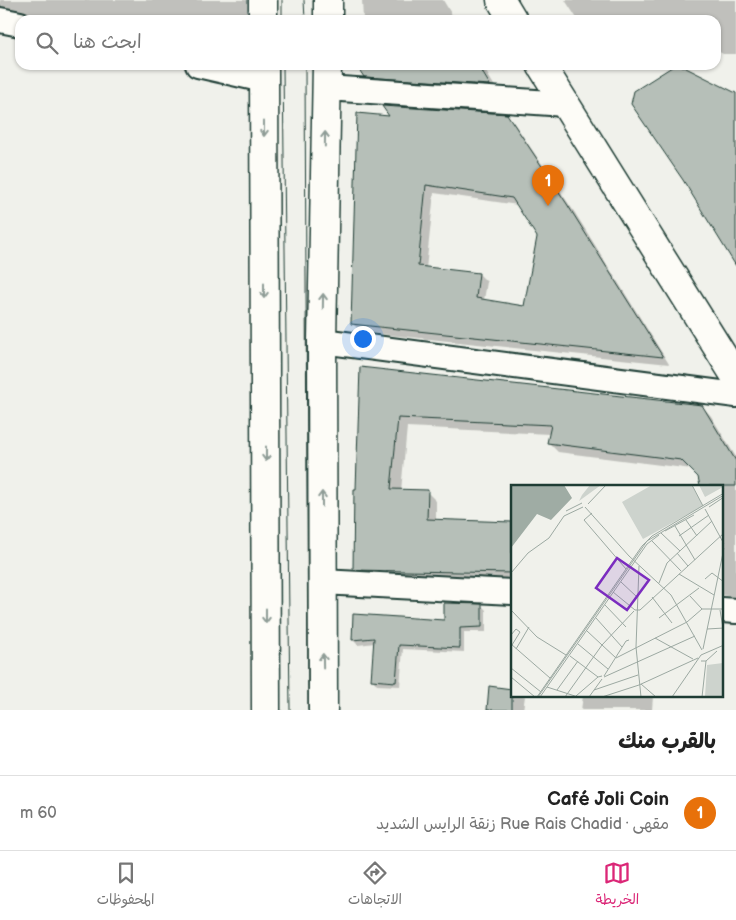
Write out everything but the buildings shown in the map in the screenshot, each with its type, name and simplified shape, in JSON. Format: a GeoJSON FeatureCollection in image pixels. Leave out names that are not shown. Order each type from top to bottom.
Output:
{"type":"FeatureCollection","features":[{"type":"Feature","properties":{"kind":"main road"},"geometry":{"type":"LineString","coordinates":[[263,0],[263,15]]}},
{"type":"Feature","properties":{"kind":"main road"},"geometry":{"type":"LineString","coordinates":[[328,0],[328,15]]}},
{"type":"Feature","properties":{"kind":"main road"},"geometry":{"type":"LineString","coordinates":[[501,0],[510,15]]}},
{"type":"Feature","properties":{"kind":"main road"},"geometry":{"type":"LineString","coordinates":[[544,70],[736,377]]}},
{"type":"Feature","properties":{"kind":"main road"},"geometry":{"type":"LineString","coordinates":[[264,73],[266,710]]}},
{"type":"Feature","properties":{"kind":"main road"},"geometry":{"type":"LineString","coordinates":[[323,710],[322,341],[326,76]]}},
{"type":"Feature","properties":{"kind":"street"},"geometry":{"type":"LineString","coordinates":[[0,20],[15,23]]}},
{"type":"Feature","properties":{"kind":"street"},"geometry":{"type":"LineString","coordinates":[[239,70],[264,73]]}},
{"type":"Feature","properties":{"kind":"street"},"geometry":{"type":"LineString","coordinates":[[326,76],[565,104]]}},
{"type":"Feature","properties":{"kind":"street"},"geometry":{"type":"LineString","coordinates":[[322,341],[736,395]]}},
{"type":"Feature","properties":{"kind":"street"},"geometry":{"type":"LineString","coordinates":[[322,582],[511,592]]}},
{"type":"Feature","properties":{"kind":"tram line"},"geometry":{"type":"LineString","coordinates":[[282,0],[282,15]]}},
{"type":"Feature","properties":{"kind":"tram line"},"geometry":{"type":"LineString","coordinates":[[304,0],[305,15]]}},
{"type":"Feature","properties":{"kind":"tram line"},"geometry":{"type":"LineString","coordinates":[[283,70],[290,710]]}},
{"type":"Feature","properties":{"kind":"tram line"},"geometry":{"type":"LineString","coordinates":[[305,70],[308,710]]}},
{"type":"Feature","properties":{"kind":"place","name":"Café Joli Coin"},"geometry":{"type":"Point","coordinates":[548,206]}}]}
